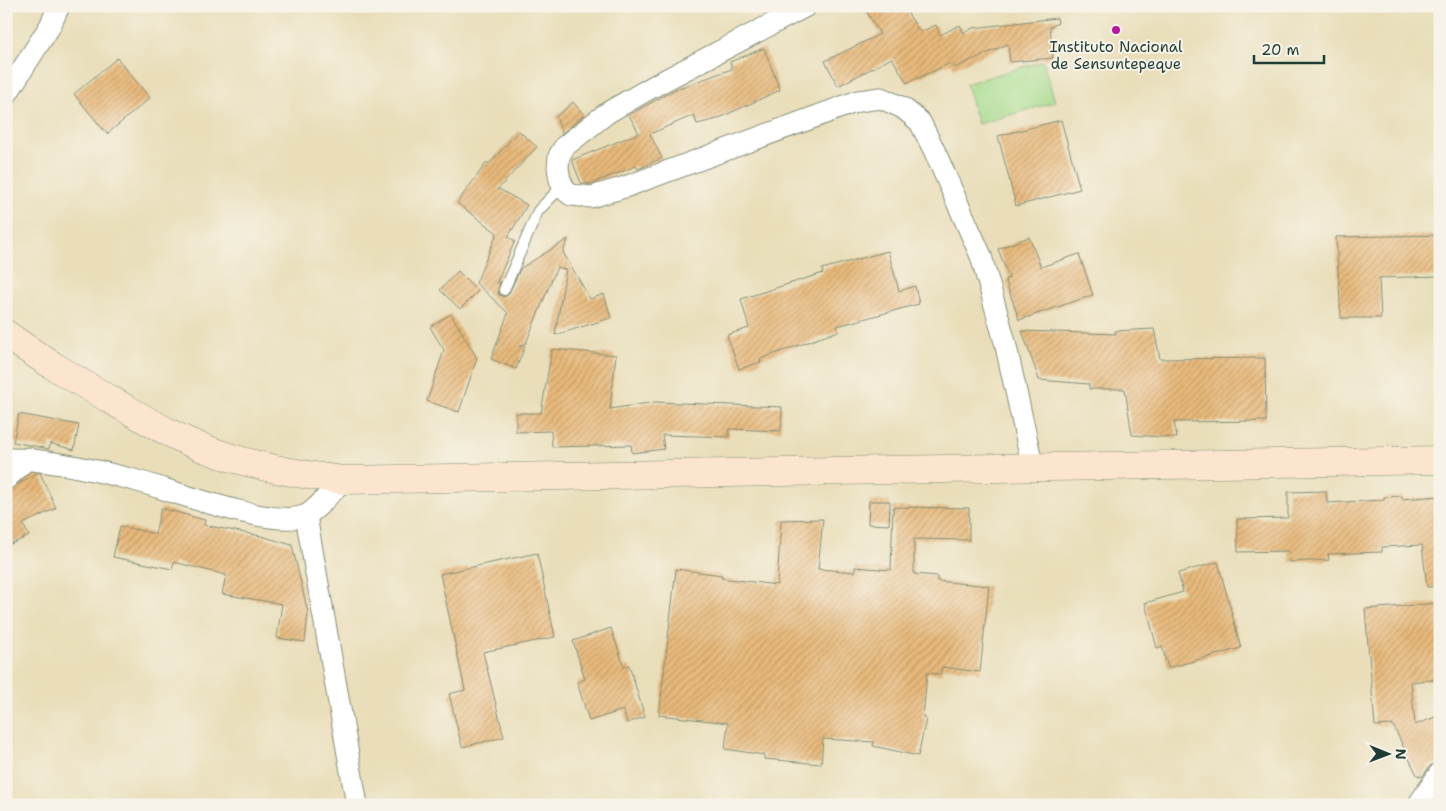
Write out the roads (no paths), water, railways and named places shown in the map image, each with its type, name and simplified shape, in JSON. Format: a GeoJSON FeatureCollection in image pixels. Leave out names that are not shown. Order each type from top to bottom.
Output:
{"type":"FeatureCollection","features":[{"type":"Feature","properties":{"kind":"main road"},"geometry":{"type":"LineString","coordinates":[[6,334],[39,357],[164,430],[205,449],[274,468],[343,480],[1440,460]]}},
{"type":"Feature","properties":{"kind":"street"},"geometry":{"type":"LineString","coordinates":[[6,96],[50,26],[59,6]]}},
{"type":"Feature","properties":{"kind":"street"},"geometry":{"type":"LineString","coordinates":[[806,6],[654,86],[600,118],[574,138],[559,156],[558,168],[563,185],[571,195],[591,197],[625,187],[858,101],[881,98],[903,108],[920,122],[981,256],[1005,342],[1034,468]]}},
{"type":"Feature","properties":{"kind":"street"},"geometry":{"type":"LineString","coordinates":[[6,459],[28,458],[133,480],[244,513],[289,520],[306,516],[343,480]]}},
{"type":"Feature","properties":{"kind":"street"},"geometry":{"type":"LineString","coordinates":[[6,479],[28,458]]}},
{"type":"Feature","properties":{"kind":"street"},"geometry":{"type":"LineString","coordinates":[[306,516],[357,805]]}},
{"type":"Feature","properties":{"kind":"street"},"geometry":{"type":"LineString","coordinates":[[1418,805],[1440,773]]}},
{"type":"Feature","properties":{"kind":"lane"},"geometry":{"type":"LineString","coordinates":[[504,290],[538,210],[563,185]]}},
{"type":"Feature","properties":{"kind":"place","name":"Instituto Nacional de Sensuntepeque"},"geometry":{"type":"Point","coordinates":[1116,30]}}]}
